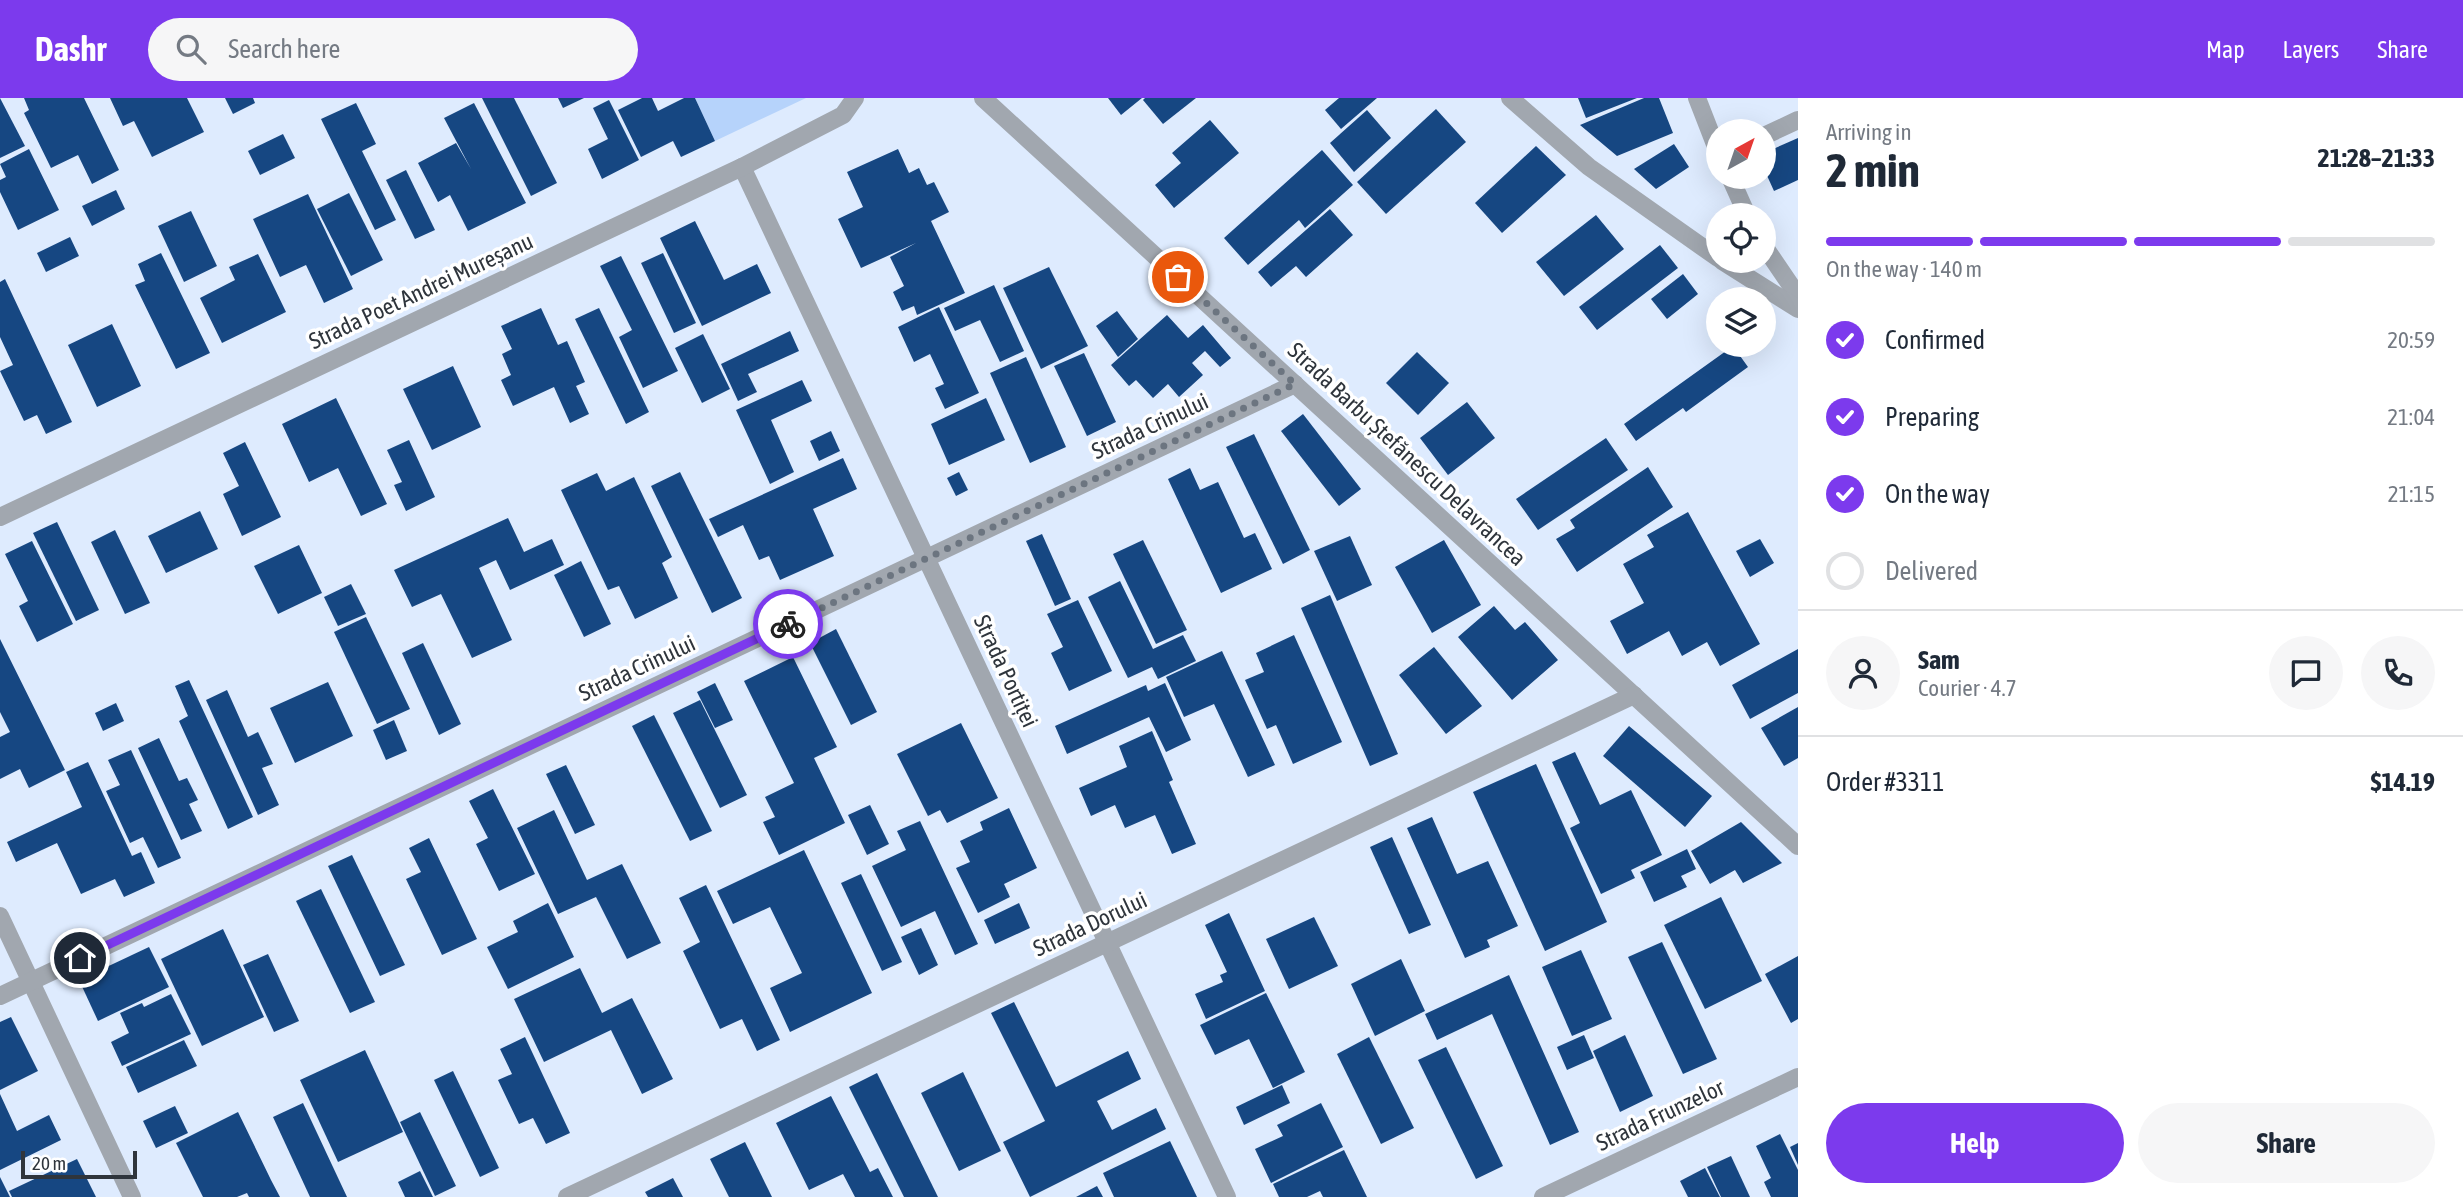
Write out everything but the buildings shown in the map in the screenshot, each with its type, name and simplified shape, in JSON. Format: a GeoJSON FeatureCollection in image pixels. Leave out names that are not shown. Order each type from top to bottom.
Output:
{"type":"FeatureCollection","features":[{"type":"Feature","properties":{"kind":"street","name":"Strada Poet Andrei Mureșanu"},"geometry":{"type":"LineString","coordinates":[[0,517],[742,167],[843,115],[855,98]]}},
{"type":"Feature","properties":{"kind":"street","name":"Strada Barbu Ștefănescu Delavrancea"},"geometry":{"type":"LineString","coordinates":[[983,98],[1798,846]]}},
{"type":"Feature","properties":{"kind":"street"},"geometry":{"type":"LineString","coordinates":[[1510,98],[1589,167],[1706,250]]}},
{"type":"Feature","properties":{"kind":"street"},"geometry":{"type":"LineString","coordinates":[[1697,98],[1706,121]]}},
{"type":"Feature","properties":{"kind":"street"},"geometry":{"type":"LineString","coordinates":[[1776,130],[1798,120]]}},
{"type":"Feature","properties":{"kind":"street","name":"Strada Portiței"},"geometry":{"type":"LineString","coordinates":[[742,167],[1227,1197]]}},
{"type":"Feature","properties":{"kind":"street"},"geometry":{"type":"LineString","coordinates":[[1776,264],[1798,296]]}},
{"type":"Feature","properties":{"kind":"street"},"geometry":{"type":"LineString","coordinates":[[1741,273],[1798,309]]}},
{"type":"Feature","properties":{"kind":"street","name":"Strada Crinului"},"geometry":{"type":"LineString","coordinates":[[0,996],[1295,384]]}},
{"type":"Feature","properties":{"kind":"street","name":"Strada Dorului"},"geometry":{"type":"LineString","coordinates":[[566,1197],[1634,695]]}},
{"type":"Feature","properties":{"kind":"street"},"geometry":{"type":"LineString","coordinates":[[0,916],[132,1197]]}},
{"type":"Feature","properties":{"kind":"street","name":"Strada Frunzelor"},"geometry":{"type":"LineString","coordinates":[[1543,1197],[1798,1077]]}},
{"type":"Feature","properties":{"kind":"shaded area"},"geometry":{"type":"Polygon","coordinates":[[[695,98],[806,98],[715,141],[695,98]]]}},
{"type":"Feature","properties":{"kind":"way so far"},"geometry":{"type":"LineString","coordinates":[[788,624],[1295,384],[1178,277]]}},
{"type":"Feature","properties":{"kind":"route"},"geometry":{"type":"LineString","coordinates":[[80,958],[788,624]]}}]}
